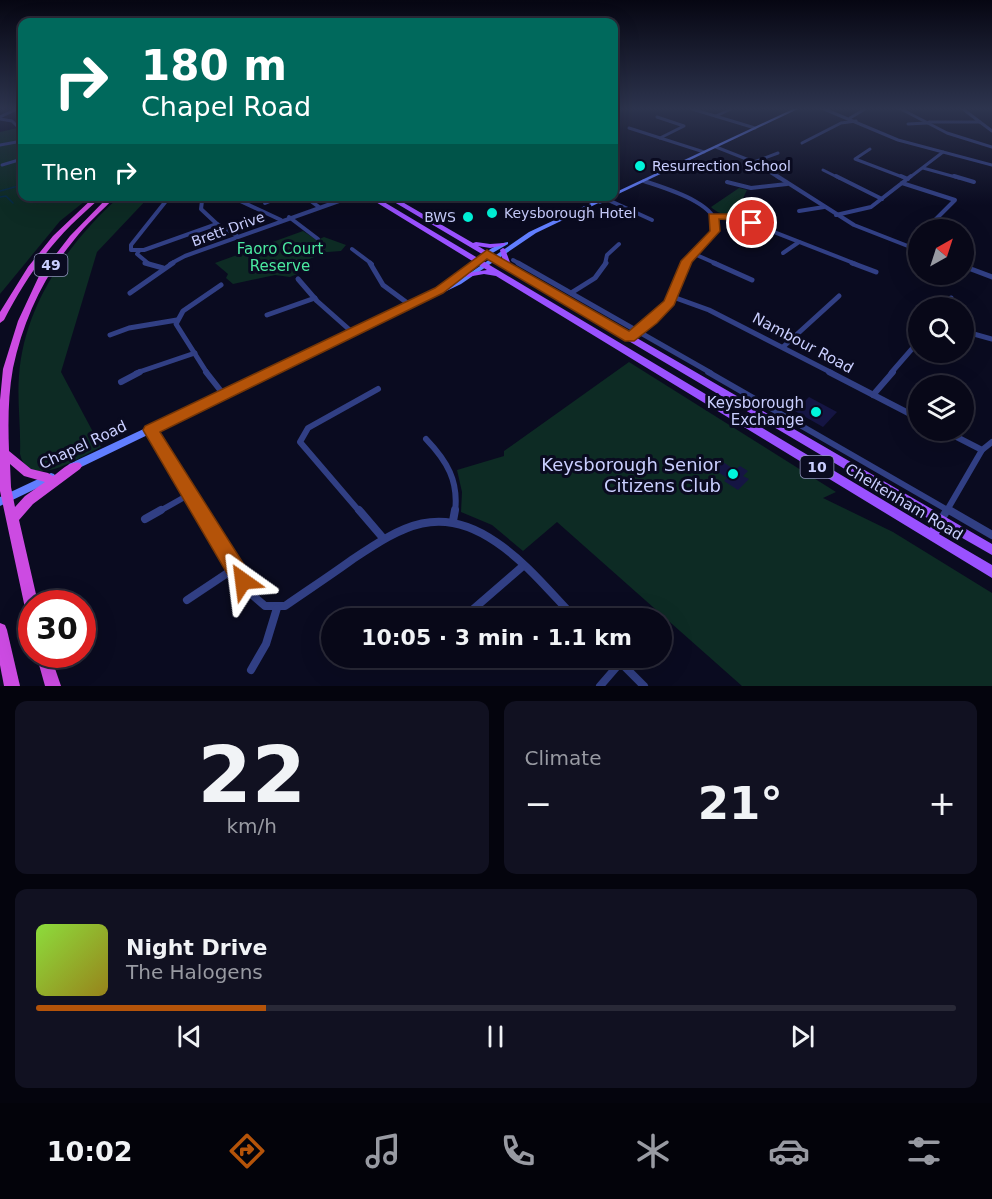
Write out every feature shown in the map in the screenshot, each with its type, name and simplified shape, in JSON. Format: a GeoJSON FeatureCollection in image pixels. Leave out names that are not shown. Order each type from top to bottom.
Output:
{"type":"FeatureCollection","features":[{"type":"Feature","properties":{"kind":"highway","name":"49"},"geometry":{"type":"LineString","coordinates":[[0,320],[38,258],[94,201]]}},
{"type":"Feature","properties":{"kind":"highway","name":"49"},"geometry":{"type":"LineString","coordinates":[[28,590],[13,518],[4,500],[3,421],[8,369],[27,307],[61,250],[108,201]]}},
{"type":"Feature","properties":{"kind":"highway"},"geometry":{"type":"LineString","coordinates":[[3,452],[28,473],[48,478]]}},
{"type":"Feature","properties":{"kind":"highway"},"geometry":{"type":"LineString","coordinates":[[13,518],[29,500],[76,465]]}},
{"type":"Feature","properties":{"kind":"highway"},"geometry":{"type":"LineString","coordinates":[[0,630],[12,686]]}},
{"type":"Feature","properties":{"kind":"highway"},"geometry":{"type":"LineString","coordinates":[[48,668],[53,686]]}},
{"type":"Feature","properties":{"kind":"main road"},"geometry":{"type":"LineString","coordinates":[[618,193],[728,141]]}},
{"type":"Feature","properties":{"kind":"main road","name":"Cheltenham Road"},"geometry":{"type":"LineString","coordinates":[[375,201],[477,261],[504,271],[634,335],[992,550]]}},
{"type":"Feature","properties":{"kind":"main road","name":"Cheltenham Road"},"geometry":{"type":"LineString","coordinates":[[396,201],[490,256],[504,271],[992,572]]}},
{"type":"Feature","properties":{"kind":"main road"},"geometry":{"type":"LineString","coordinates":[[490,256],[535,231],[601,201]]}},
{"type":"Feature","properties":{"kind":"main road"},"geometry":{"type":"LineString","coordinates":[[464,241],[503,247]]}},
{"type":"Feature","properties":{"kind":"main road"},"geometry":{"type":"LineString","coordinates":[[470,275],[504,271],[503,247]]}},
{"type":"Feature","properties":{"kind":"main road","name":"Chapel Road"},"geometry":{"type":"LineString","coordinates":[[439,290],[477,261],[490,256]]}},
{"type":"Feature","properties":{"kind":"main road","name":"Chapel Road"},"geometry":{"type":"LineString","coordinates":[[4,500],[470,275],[485,265],[490,256]]}},
{"type":"Feature","properties":{"kind":"main road"},"geometry":{"type":"LineString","coordinates":[[932,536],[941,520]]}},
{"type":"Feature","properties":{"kind":"street"},"geometry":{"type":"LineString","coordinates":[[669,141],[704,152]]}},
{"type":"Feature","properties":{"kind":"street"},"geometry":{"type":"LineString","coordinates":[[802,143],[806,141]]}},
{"type":"Feature","properties":{"kind":"street"},"geometry":{"type":"LineString","coordinates":[[902,141],[992,165]]}},
{"type":"Feature","properties":{"kind":"street"},"geometry":{"type":"LineString","coordinates":[[972,141],[992,147]]}},
{"type":"Feature","properties":{"kind":"street"},"geometry":{"type":"LineString","coordinates":[[0,145],[18,142]]}},
{"type":"Feature","properties":{"kind":"street"},"geometry":{"type":"LineString","coordinates":[[715,147],[752,161],[863,230],[908,246]]}},
{"type":"Feature","properties":{"kind":"street"},"geometry":{"type":"LineString","coordinates":[[870,149],[855,159],[908,179]]}},
{"type":"Feature","properties":{"kind":"street"},"geometry":{"type":"LineString","coordinates":[[836,215],[862,211],[882,199],[943,152]]}},
{"type":"Feature","properties":{"kind":"street"},"geometry":{"type":"LineString","coordinates":[[752,161],[778,153]]}},
{"type":"Feature","properties":{"kind":"street"},"geometry":{"type":"LineString","coordinates":[[0,166],[18,160]]}},
{"type":"Feature","properties":{"kind":"street"},"geometry":{"type":"LineString","coordinates":[[923,168],[974,182]]}},
{"type":"Feature","properties":{"kind":"street"},"geometry":{"type":"LineString","coordinates":[[823,170],[882,199]]}},
{"type":"Feature","properties":{"kind":"street"},"geometry":{"type":"LineString","coordinates":[[644,181],[694,201],[713,216],[739,218],[876,272]]}},
{"type":"Feature","properties":{"kind":"street"},"geometry":{"type":"LineString","coordinates":[[727,182],[751,188],[787,184]]}},
{"type":"Feature","properties":{"kind":"street"},"geometry":{"type":"LineString","coordinates":[[902,183],[955,200],[936,219]]}},
{"type":"Feature","properties":{"kind":"street"},"geometry":{"type":"LineString","coordinates":[[166,201],[129,248],[139,251],[217,224]]}},
{"type":"Feature","properties":{"kind":"street"},"geometry":{"type":"LineString","coordinates":[[202,201],[200,207],[217,224],[237,236]]}},
{"type":"Feature","properties":{"kind":"street"},"geometry":{"type":"LineString","coordinates":[[240,201],[280,220]]}},
{"type":"Feature","properties":{"kind":"street"},"geometry":{"type":"LineString","coordinates":[[265,203],[270,201]]}},
{"type":"Feature","properties":{"kind":"street"},"geometry":{"type":"LineString","coordinates":[[311,201],[319,207]]}},
{"type":"Feature","properties":{"kind":"street","name":"Brett Drive"},"geometry":{"type":"LineString","coordinates":[[130,293],[185,256],[336,201]]}},
{"type":"Feature","properties":{"kind":"street"},"geometry":{"type":"LineString","coordinates":[[614,201],[652,220]]}},
{"type":"Feature","properties":{"kind":"street"},"geometry":{"type":"LineString","coordinates":[[799,211],[824,207]]}},
{"type":"Feature","properties":{"kind":"street"},"geometry":{"type":"LineString","coordinates":[[634,335],[659,314],[673,297],[692,254],[715,231],[713,216]]}},
{"type":"Feature","properties":{"kind":"street"},"geometry":{"type":"LineString","coordinates":[[289,218],[318,239]]}},
{"type":"Feature","properties":{"kind":"street"},"geometry":{"type":"LineString","coordinates":[[783,253],[799,242]]}},
{"type":"Feature","properties":{"kind":"street"},"geometry":{"type":"LineString","coordinates":[[571,293],[602,274],[607,265],[607,255],[619,244]]}},
{"type":"Feature","properties":{"kind":"street"},"geometry":{"type":"LineString","coordinates":[[352,249],[374,265],[384,286],[410,304]]}},
{"type":"Feature","properties":{"kind":"street"},"geometry":{"type":"LineString","coordinates":[[139,251],[137,254],[145,263],[164,268]]}},
{"type":"Feature","properties":{"kind":"street"},"geometry":{"type":"LineString","coordinates":[[692,254],[752,280]]}},
{"type":"Feature","properties":{"kind":"street","name":"Cheltenham Road"},"geometry":{"type":"LineString","coordinates":[[513,260],[571,293],[634,335],[992,535]]}},
{"type":"Feature","properties":{"kind":"street"},"geometry":{"type":"LineString","coordinates":[[974,270],[992,277]]}},
{"type":"Feature","properties":{"kind":"street"},"geometry":{"type":"LineString","coordinates":[[298,279],[352,332]]}},
{"type":"Feature","properties":{"kind":"street"},"geometry":{"type":"LineString","coordinates":[[221,285],[186,309],[177,320],[177,327],[224,395]]}},
{"type":"Feature","properties":{"kind":"street"},"geometry":{"type":"LineString","coordinates":[[783,347],[839,296]]}},
{"type":"Feature","properties":{"kind":"street","name":"Nambour Road"},"geometry":{"type":"LineString","coordinates":[[673,297],[709,310],[908,413]]}},
{"type":"Feature","properties":{"kind":"street"},"geometry":{"type":"LineString","coordinates":[[267,315],[315,298]]}},
{"type":"Feature","properties":{"kind":"street"},"geometry":{"type":"LineString","coordinates":[[110,335],[129,328],[177,320]]}},
{"type":"Feature","properties":{"kind":"street"},"geometry":{"type":"LineString","coordinates":[[974,334],[992,339]]}},
{"type":"Feature","properties":{"kind":"street"},"geometry":{"type":"LineString","coordinates":[[121,382],[195,353]]}},
{"type":"Feature","properties":{"kind":"street"},"geometry":{"type":"LineString","coordinates":[[873,395],[908,354]]}},
{"type":"Feature","properties":{"kind":"street"},"geometry":{"type":"LineString","coordinates":[[378,390],[308,428],[303,433],[300,442],[382,538]]}},
{"type":"Feature","properties":{"kind":"street"},"geometry":{"type":"LineString","coordinates":[[151,430],[256,602],[267,607],[277,608],[300,597],[382,538],[410,525],[428,521],[453,521],[486,533],[565,608]]}},
{"type":"Feature","properties":{"kind":"street"},"geometry":{"type":"LineString","coordinates":[[426,439],[447,461],[453,475],[457,501],[453,521]]}},
{"type":"Feature","properties":{"kind":"street"},"geometry":{"type":"LineString","coordinates":[[965,441],[982,450]]}},
{"type":"Feature","properties":{"kind":"street"},"geometry":{"type":"LineString","coordinates":[[941,520],[982,450],[992,442]]}},
{"type":"Feature","properties":{"kind":"street"},"geometry":{"type":"LineString","coordinates":[[145,519],[190,494]]}},
{"type":"Feature","properties":{"kind":"street"},"geometry":{"type":"LineString","coordinates":[[475,608],[523,566]]}},
{"type":"Feature","properties":{"kind":"street"},"geometry":{"type":"LineString","coordinates":[[187,600],[235,568]]}},
{"type":"Feature","properties":{"kind":"street"},"geometry":{"type":"LineString","coordinates":[[251,670],[266,644],[277,608]]}},
{"type":"Feature","properties":{"kind":"street"},"geometry":{"type":"LineString","coordinates":[[600,686],[612,668]]}},
{"type":"Feature","properties":{"kind":"street"},"geometry":{"type":"LineString","coordinates":[[626,668],[644,686]]}},
{"type":"Feature","properties":{"kind":"green space"},"geometry":{"type":"Polygon","coordinates":[[[0,141],[18,141],[18,201],[85,201],[60,221],[0,294],[0,141]]]}},
{"type":"Feature","properties":{"kind":"green space"},"geometry":{"type":"Polygon","coordinates":[[[739,188],[747,190],[741,202],[747,205],[724,214],[711,207],[739,188]]]}},
{"type":"Feature","properties":{"kind":"green space"},"geometry":{"type":"Polygon","coordinates":[[[115,201],[145,201],[97,252],[61,372],[101,447],[69,464],[44,471],[34,470],[25,465],[20,454],[18,395],[23,350],[39,300],[52,277],[66,255],[115,201]]]}},
{"type":"Feature","properties":{"kind":"green space","name":"Faoro Court Reserve"},"geometry":{"type":"Polygon","coordinates":[[[303,231],[317,240],[324,237],[346,245],[341,251],[315,253],[317,256],[299,263],[297,274],[290,277],[275,275],[233,284],[226,278],[228,274],[215,263],[303,231]]]}},
{"type":"Feature","properties":{"kind":"green space"},"geometry":{"type":"Polygon","coordinates":[[[629,362],[836,492],[823,498],[893,532],[992,593],[992,686],[742,686],[672,624],[672,608],[654,608],[557,522],[523,551],[492,525],[461,512],[462,492],[457,470],[504,456],[504,451],[629,362]]]}},
{"type":"Feature","properties":{"kind":"building","name":"Keysborough Exchange"},"geometry":{"type":"Polygon","coordinates":[[[809,397],[837,412],[823,427],[795,411],[809,397]]]}},
{"type":"Feature","properties":{"kind":"building","name":"Keysborough Senior Citizens Club"},"geometry":{"type":"Polygon","coordinates":[[[717,458],[735,470],[740,466],[748,471],[743,476],[749,479],[738,490],[724,481],[727,478],[715,470],[712,473],[706,469],[717,458]]]}},
{"type":"Feature","properties":{"kind":"waterway"},"geometry":{"type":"LineString","coordinates":[[0,191],[18,186]]}},
{"type":"Feature","properties":{"kind":"waterway"},"geometry":{"type":"LineString","coordinates":[[0,197],[6,196],[13,203]]}},
{"type":"Feature","properties":{"kind":"place","name":"Resurrection School"},"geometry":{"type":"Point","coordinates":[640,166]}},
{"type":"Feature","properties":{"kind":"place","name":"Keysborough Hotel"},"geometry":{"type":"Point","coordinates":[492,213]}},
{"type":"Feature","properties":{"kind":"place","name":"BWS"},"geometry":{"type":"Point","coordinates":[468,217]}},
{"type":"Feature","properties":{"kind":"place","name":"Keysborough Exchange"},"geometry":{"type":"Point","coordinates":[816,412]}},
{"type":"Feature","properties":{"kind":"place","name":"Keysborough Senior Citizens Club"},"geometry":{"type":"Point","coordinates":[733,474]}},
{"type":"Feature","properties":{"kind":"route"},"geometry":{"type":"LineString","coordinates":[[243,581],[151,430],[439,290],[487,254],[630,338],[669,303],[678,288],[687,261],[715,231],[716,224],[713,216],[735,217],[752,223]]}}]}
